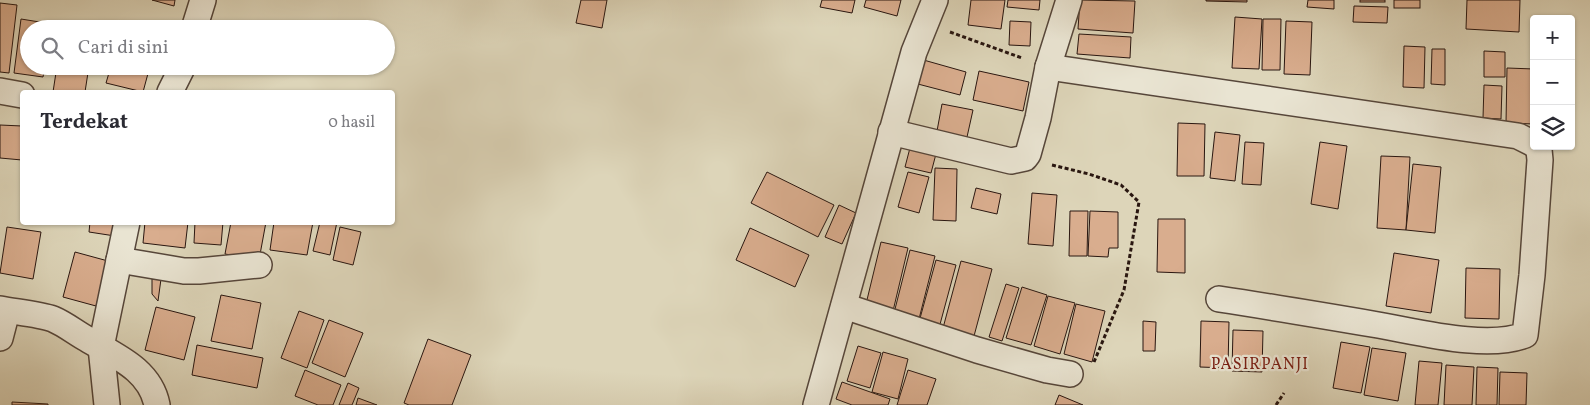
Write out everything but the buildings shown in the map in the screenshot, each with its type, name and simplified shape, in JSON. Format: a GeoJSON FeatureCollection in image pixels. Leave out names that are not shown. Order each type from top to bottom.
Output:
{"type":"FeatureCollection","features":[{"type":"Feature","properties":{"kind":"street"},"geometry":{"type":"LineString","coordinates":[[196,20],[202,0]]}},
{"type":"Feature","properties":{"kind":"street"},"geometry":{"type":"LineString","coordinates":[[816,405],[914,52],[934,0]]}},
{"type":"Feature","properties":{"kind":"street"},"geometry":{"type":"LineString","coordinates":[[891,132],[1011,161],[1026,158],[1038,118],[1048,67],[1069,0]]}},
{"type":"Feature","properties":{"kind":"street"},"geometry":{"type":"LineString","coordinates":[[1048,67],[1518,136],[1530,142]]}},
{"type":"Feature","properties":{"kind":"street"},"geometry":{"type":"LineString","coordinates":[[171,90],[178,75]]}},
{"type":"Feature","properties":{"kind":"street"},"geometry":{"type":"LineString","coordinates":[[0,91],[20,95]]}},
{"type":"Feature","properties":{"kind":"street"},"geometry":{"type":"LineString","coordinates":[[1220,299],[1456,338],[1500,341],[1513,340],[1525,335],[1532,275],[1540,160],[1539,150]]}},
{"type":"Feature","properties":{"kind":"street"},"geometry":{"type":"LineString","coordinates":[[107,405],[101,347],[126,225]]}},
{"type":"Feature","properties":{"kind":"street"},"geometry":{"type":"LineString","coordinates":[[118,260],[184,271],[259,265]]}},
{"type":"Feature","properties":{"kind":"street"},"geometry":{"type":"LineString","coordinates":[[844,306],[977,350],[1047,370],[1070,374]]}},
{"type":"Feature","properties":{"kind":"street"},"geometry":{"type":"LineString","coordinates":[[0,338],[4,310],[53,319],[138,369],[150,385],[157,405]]}},
{"type":"Feature","properties":{"kind":"path"},"geometry":{"type":"LineString","coordinates":[[926,24],[1048,67]]}},
{"type":"Feature","properties":{"kind":"path"},"geometry":{"type":"LineString","coordinates":[[1026,158],[1089,174],[1121,186],[1139,202],[1124,290],[1109,328],[1094,364],[1083,372],[1070,374]]}},
{"type":"Feature","properties":{"kind":"path"},"geometry":{"type":"LineString","coordinates":[[1276,405],[1284,393]]}},
{"type":"Feature","properties":{"kind":"district","name":"PASIRPANJI"},"geometry":{"type":"Point","coordinates":[1260,365]}}]}
